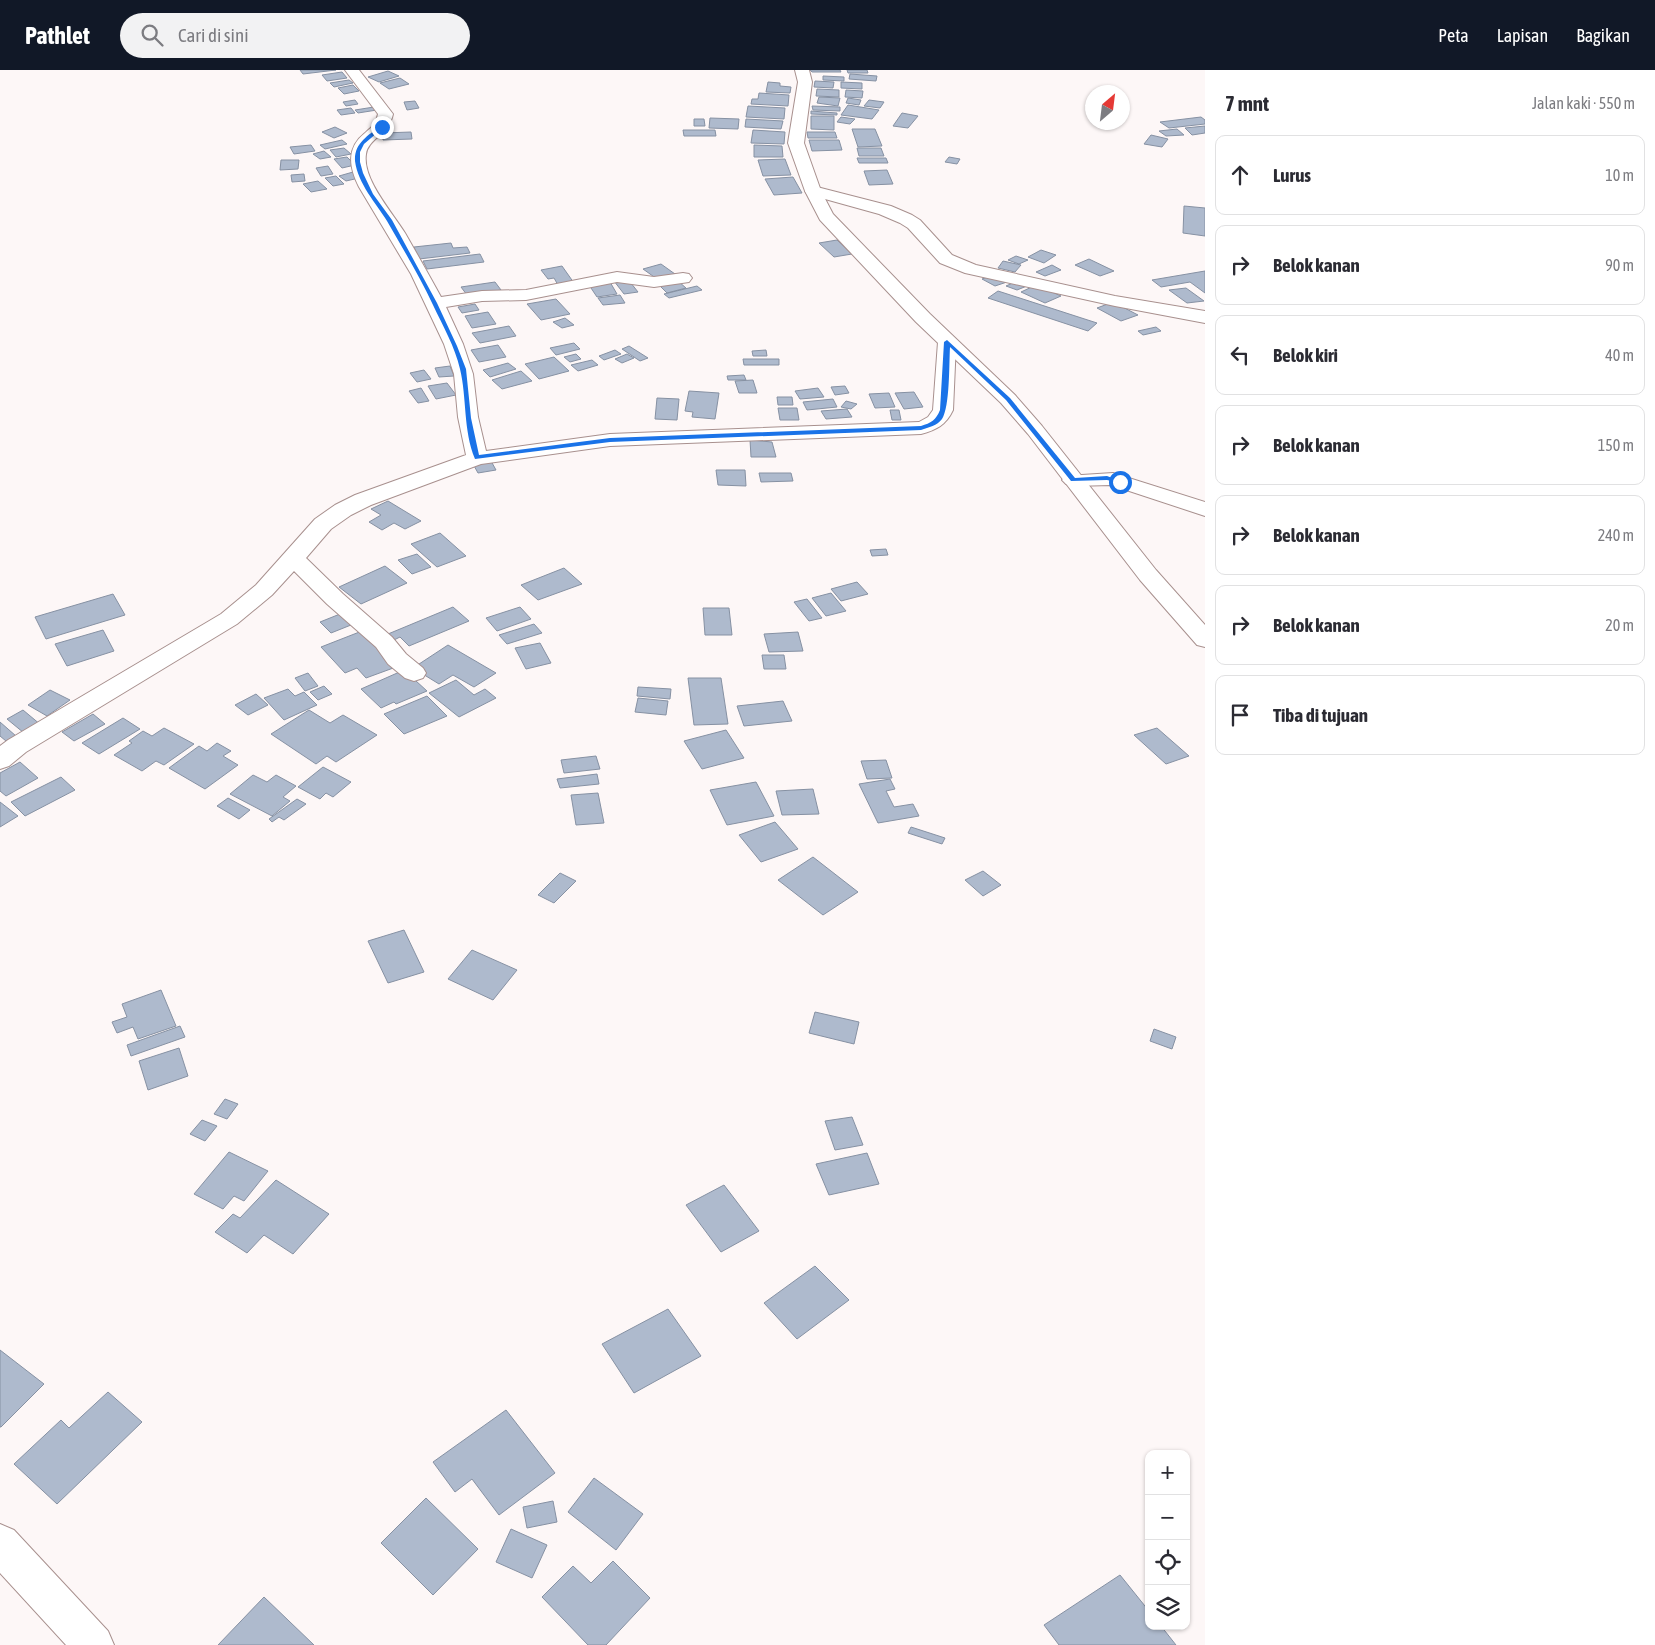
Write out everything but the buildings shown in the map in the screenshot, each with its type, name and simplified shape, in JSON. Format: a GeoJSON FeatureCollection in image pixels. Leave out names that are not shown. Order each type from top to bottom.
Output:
{"type":"FeatureCollection","features":[{"type":"Feature","properties":{"kind":"street"},"geometry":{"type":"LineString","coordinates":[[352,70],[386,114],[386,122],[362,143],[358,152],[361,173],[371,194],[389,220],[435,303],[463,369],[468,418],[477,458]]}},
{"type":"Feature","properties":{"kind":"street"},"geometry":{"type":"LineString","coordinates":[[802,70],[805,82],[796,143],[813,190],[830,220],[947,342],[1008,399],[1153,582],[1205,640]]}},
{"type":"Feature","properties":{"kind":"street"},"geometry":{"type":"LineString","coordinates":[[813,190],[886,210],[906,219],[914,224],[946,259],[972,269],[1114,301],[1205,317]]}},
{"type":"Feature","properties":{"kind":"street"},"geometry":{"type":"LineString","coordinates":[[435,303],[482,296],[526,295],[617,276],[654,282],[683,278]]}},
{"type":"Feature","properties":{"kind":"street"},"geometry":{"type":"LineString","coordinates":[[0,760],[18,746],[229,618],[258,595],[294,558],[322,524],[363,500],[477,458],[610,440],[921,428],[939,419],[943,410],[947,342]]}},
{"type":"Feature","properties":{"kind":"street"},"geometry":{"type":"LineString","coordinates":[[1073,480],[1113,479],[1140,490],[1185,502],[1205,510]]}},
{"type":"Feature","properties":{"kind":"street"},"geometry":{"type":"LineString","coordinates":[[294,558],[335,599],[384,642],[396,659],[414,673]]}},
{"type":"Feature","properties":{"kind":"street"},"geometry":{"type":"LineString","coordinates":[[0,1544],[94,1645]]}},
{"type":"Feature","properties":{"kind":"route"},"geometry":{"type":"LineString","coordinates":[[382,127],[369,135],[362,143],[358,152],[361,173],[371,194],[389,220],[435,303],[454,346],[463,369],[468,418],[477,458],[610,440],[921,428],[939,419],[943,410],[947,342],[1008,399],[1035,430],[1073,480],[1107,478],[1120,482]]}}]}
